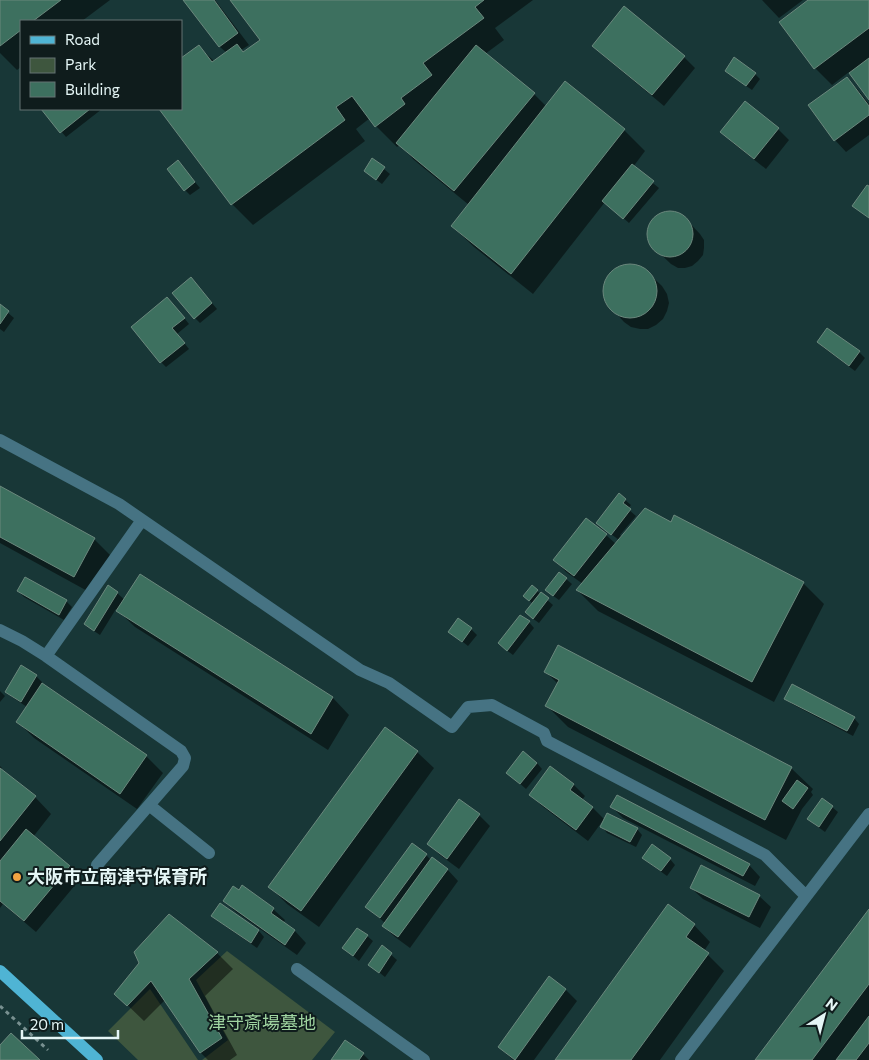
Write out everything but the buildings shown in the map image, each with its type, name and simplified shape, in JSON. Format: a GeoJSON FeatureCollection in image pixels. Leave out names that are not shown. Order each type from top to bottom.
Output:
{"type":"FeatureCollection","features":[{"type":"Feature","properties":{"kind":"main road"},"geometry":{"type":"LineString","coordinates":[[0,971],[97,1060]]}},
{"type":"Feature","properties":{"kind":"street"},"geometry":{"type":"LineString","coordinates":[[0,440],[118,504],[360,670],[389,683],[452,727],[468,707],[492,704],[544,733],[546,741],[765,855],[806,896]]}},
{"type":"Feature","properties":{"kind":"street"},"geometry":{"type":"LineString","coordinates":[[46,656],[142,520]]}},
{"type":"Feature","properties":{"kind":"street"},"geometry":{"type":"LineString","coordinates":[[0,630],[46,656],[181,751],[185,758],[183,766],[97,865]]}},
{"type":"Feature","properties":{"kind":"street"},"geometry":{"type":"LineString","coordinates":[[149,805],[209,853]]}},
{"type":"Feature","properties":{"kind":"street"},"geometry":{"type":"LineString","coordinates":[[681,1060],[869,814]]}},
{"type":"Feature","properties":{"kind":"street"},"geometry":{"type":"LineString","coordinates":[[297,969],[424,1060]]}},
{"type":"Feature","properties":{"kind":"path"},"geometry":{"type":"LineString","coordinates":[[0,1006],[53,1054]]}},
{"type":"Feature","properties":{"kind":"green space","name":"津守斎場墓地"},"geometry":{"type":"Polygon","coordinates":[[[227,951],[335,1032],[312,1060],[202,1060],[228,1040],[196,980],[227,951]]]}},
{"type":"Feature","properties":{"kind":"green space","name":"津守斎場墓地"},"geometry":{"type":"Polygon","coordinates":[[[150,989],[198,1060],[138,1060],[108,1031],[150,989]]]}},
{"type":"Feature","properties":{"kind":"place","name":"大阪市立南津守保育所"},"geometry":{"type":"Point","coordinates":[17,877]}}]}
